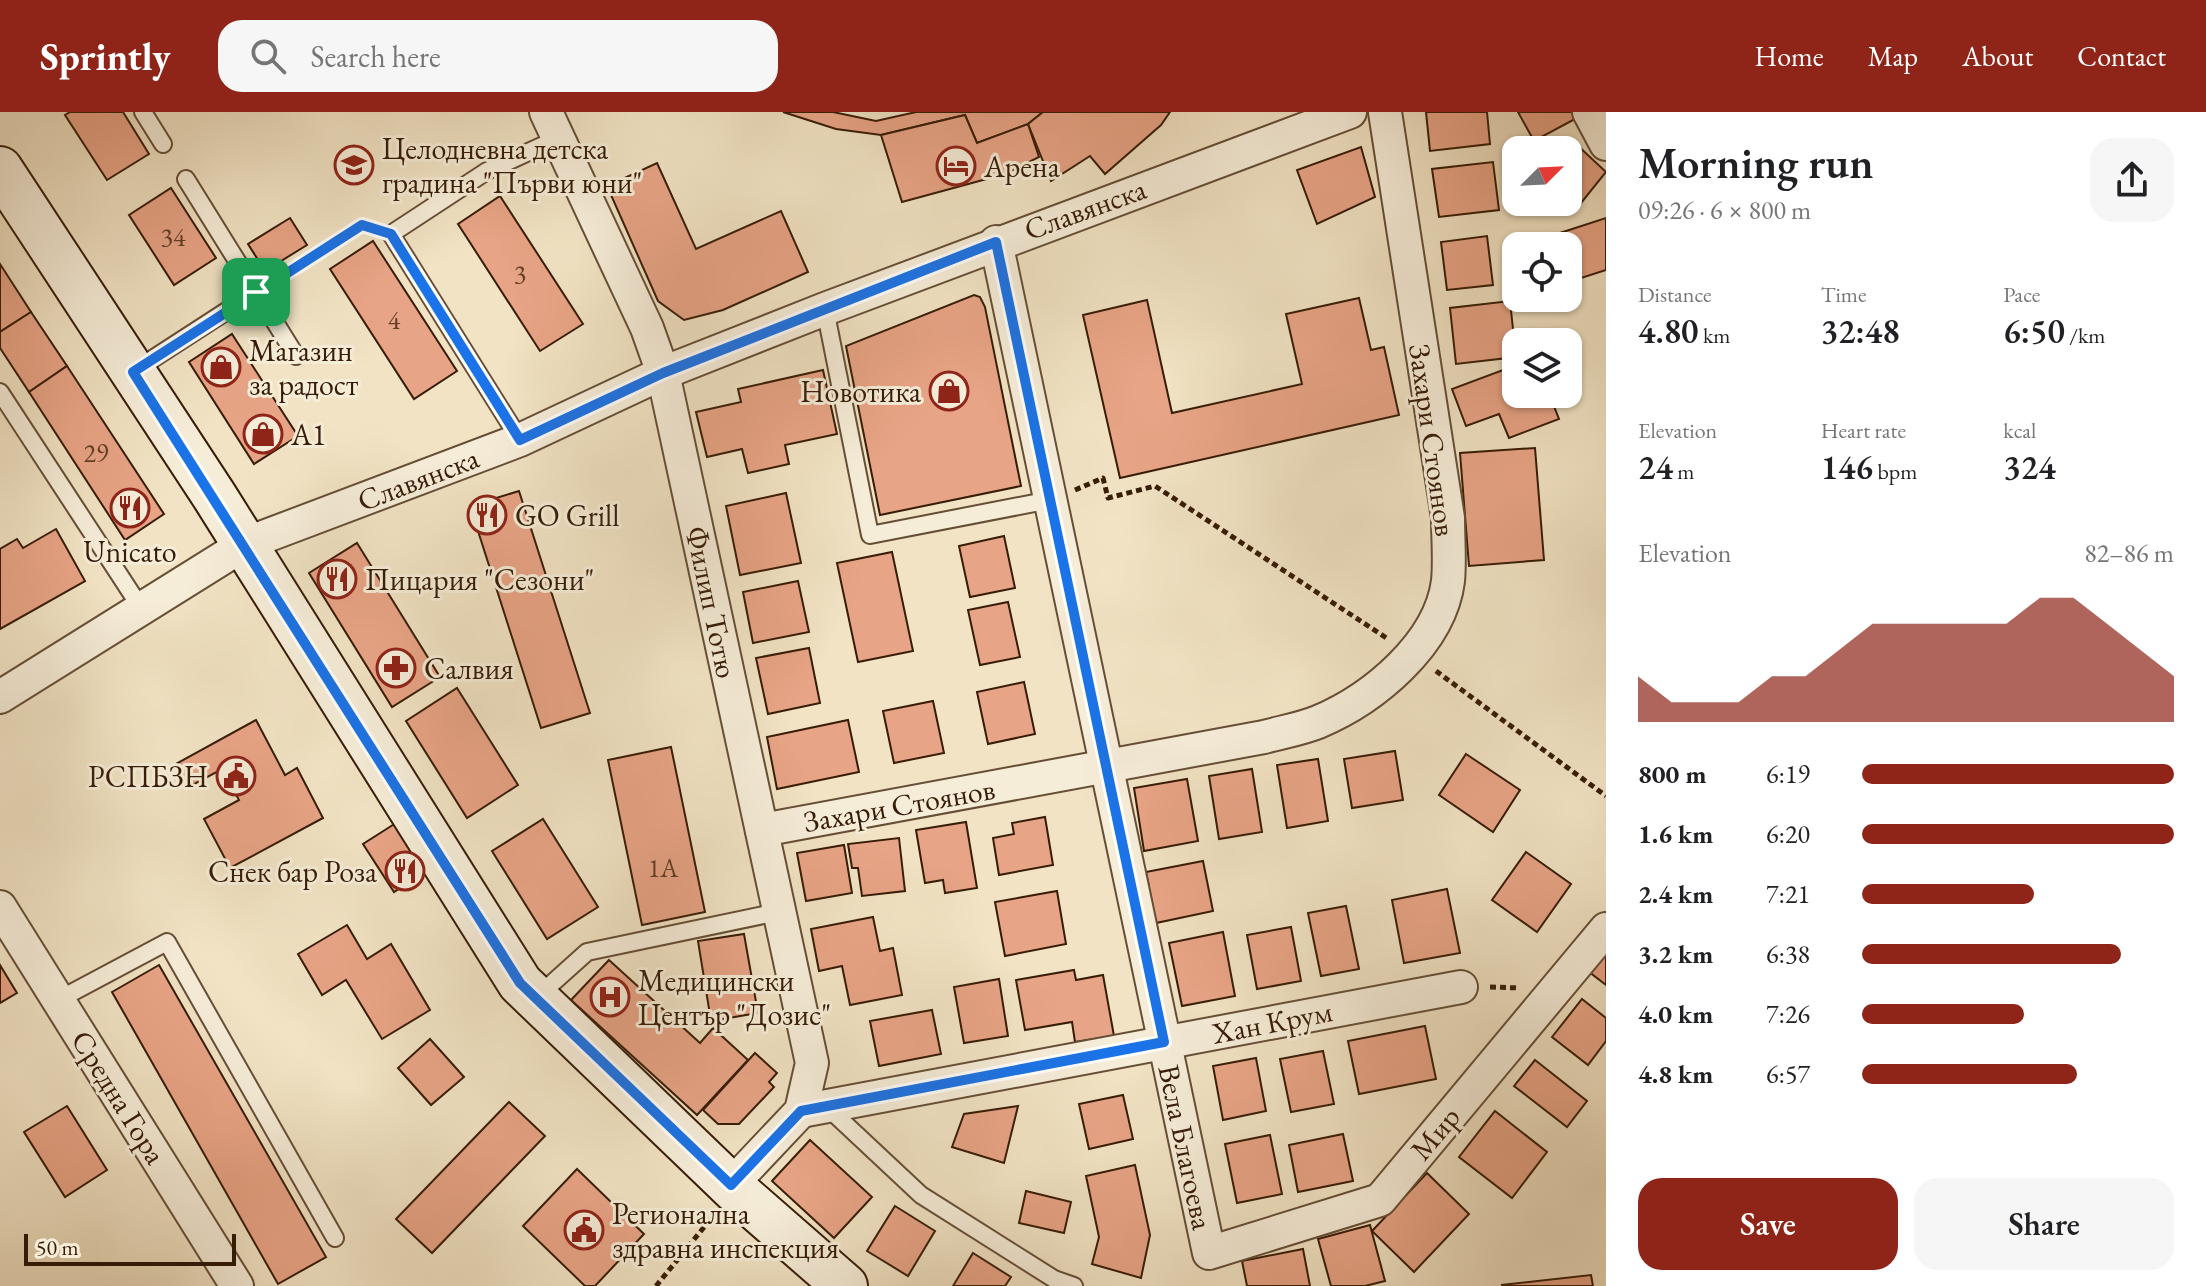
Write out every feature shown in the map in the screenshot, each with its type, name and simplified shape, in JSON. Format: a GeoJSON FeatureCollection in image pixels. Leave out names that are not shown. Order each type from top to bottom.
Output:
{"type":"FeatureCollection","features":[{"type":"Feature","properties":{"kind":"street","name":"Славянска"},"geometry":{"type":"LineString","coordinates":[[0,697],[245,544],[520,440],[663,373],[996,242],[1350,112]]}},
{"type":"Feature","properties":{"kind":"street","name":"Захари Стоянов"},"geometry":{"type":"LineString","coordinates":[[762,830],[1264,737],[1317,723],[1352,704],[1413,654],[1433,620],[1448,583],[1448,518],[1385,112]]}},
{"type":"Feature","properties":{"kind":"street","name":"Филип Тотю"},"geometry":{"type":"LineString","coordinates":[[552,125],[647,328],[663,373],[812,1063],[813,1108]]}},
{"type":"Feature","properties":{"kind":"street"},"geometry":{"type":"LineString","coordinates":[[0,169],[245,544],[520,983],[733,1188],[845,1286]]}},
{"type":"Feature","properties":{"kind":"street","name":"Вела Благоева"},"geometry":{"type":"LineString","coordinates":[[996,242],[1209,1253]]}},
{"type":"Feature","properties":{"kind":"street","name":"Средна Гора"},"geometry":{"type":"LineString","coordinates":[[0,907],[237,1286]]}},
{"type":"Feature","properties":{"kind":"street","name":"Мир"},"geometry":{"type":"LineString","coordinates":[[1209,1253],[1380,1200],[1606,929]]}},
{"type":"Feature","properties":{"kind":"street","name":"Хан Крум"},"geometry":{"type":"LineString","coordinates":[[813,1108],[1461,987]]}},
{"type":"Feature","properties":{"kind":"street"},"geometry":{"type":"LineString","coordinates":[[733,1188],[813,1108]]}},
{"type":"Feature","properties":{"kind":"lane"},"geometry":{"type":"LineString","coordinates":[[143,112],[163,144]]}},
{"type":"Feature","properties":{"kind":"lane"},"geometry":{"type":"LineString","coordinates":[[520,440],[391,234],[552,125]]}},
{"type":"Feature","properties":{"kind":"lane"},"geometry":{"type":"LineString","coordinates":[[186,179],[296,356]]}},
{"type":"Feature","properties":{"kind":"lane"},"geometry":{"type":"LineString","coordinates":[[133,372],[256,292]]}},
{"type":"Feature","properties":{"kind":"lane"},"geometry":{"type":"LineString","coordinates":[[825,309],[870,535],[1050,500]]}},
{"type":"Feature","properties":{"kind":"lane"},"geometry":{"type":"LineString","coordinates":[[0,392],[141,608]]}},
{"type":"Feature","properties":{"kind":"lane"},"geometry":{"type":"LineString","coordinates":[[537,997],[587,952],[778,912]]}},
{"type":"Feature","properties":{"kind":"lane"},"geometry":{"type":"LineString","coordinates":[[58,1000],[167,942],[335,1238]]}},
{"type":"Feature","properties":{"kind":"lane"},"geometry":{"type":"LineString","coordinates":[[813,1108],[921,1195],[1054,1279],[1074,1286]]}},
{"type":"Feature","properties":{"kind":"path"},"geometry":{"type":"LineString","coordinates":[[256,292],[362,225],[391,234]]}},
{"type":"Feature","properties":{"kind":"path"},"geometry":{"type":"LineString","coordinates":[[1103,478],[1108,498],[1155,486],[1384,637]]}},
{"type":"Feature","properties":{"kind":"path"},"geometry":{"type":"LineString","coordinates":[[1413,654],[1606,796]]}},
{"type":"Feature","properties":{"kind":"path"},"geometry":{"type":"LineString","coordinates":[[1461,987],[1556,989]]}},
{"type":"Feature","properties":{"kind":"path"},"geometry":{"type":"LineString","coordinates":[[656,1286],[733,1188]]}},
{"type":"Feature","properties":{"kind":"building"},"geometry":{"type":"Polygon","coordinates":[[[70,112],[123,112],[149,154],[107,180],[65,115],[70,112]]]}},
{"type":"Feature","properties":{"kind":"building"},"geometry":{"type":"Polygon","coordinates":[[[783,112],[833,112],[876,121],[916,112],[1043,112],[1028,124],[977,143],[965,115],[881,135],[836,129],[783,112]]]}},
{"type":"Feature","properties":{"kind":"building"},"geometry":{"type":"Polygon","coordinates":[[[1043,112],[1170,112],[1161,125],[1105,174],[1090,156],[1051,181],[1028,124],[1043,112]]]}},
{"type":"Feature","properties":{"kind":"building"},"geometry":{"type":"Polygon","coordinates":[[[1426,112],[1487,112],[1490,144],[1430,151],[1426,112]]]}},
{"type":"Feature","properties":{"kind":"building"},"geometry":{"type":"Polygon","coordinates":[[[1518,112],[1572,112],[1575,119],[1543,136],[1531,136],[1518,112]]]}},
{"type":"Feature","properties":{"kind":"building","name":"Арена"},"geometry":{"type":"Polygon","coordinates":[[[965,115],[977,143],[1028,124],[1039,157],[1005,174],[902,202],[881,135],[965,115]]]}},
{"type":"Feature","properties":{"kind":"building"},"geometry":{"type":"Polygon","coordinates":[[[1361,147],[1375,197],[1317,224],[1297,170],[1361,147]]]}},
{"type":"Feature","properties":{"kind":"building"},"geometry":{"type":"Polygon","coordinates":[[[1582,150],[1606,172],[1582,202],[1582,150]]]}},
{"type":"Feature","properties":{"kind":"building"},"geometry":{"type":"Polygon","coordinates":[[[1493,162],[1499,210],[1439,217],[1432,169],[1493,162]]]}},
{"type":"Feature","properties":{"kind":"building"},"geometry":{"type":"Polygon","coordinates":[[[657,163],[696,249],[781,211],[808,272],[723,310],[684,320],[658,301],[607,186],[657,163]]]}},
{"type":"Feature","properties":{"kind":"building"},"geometry":{"type":"Polygon","coordinates":[[[171,188],[216,258],[174,285],[129,215],[171,188]]]}},
{"type":"Feature","properties":{"kind":"building"},"geometry":{"type":"Polygon","coordinates":[[[500,196],[583,324],[540,351],[458,224],[500,196]]]}},
{"type":"Feature","properties":{"kind":"building"},"geometry":{"type":"Polygon","coordinates":[[[290,218],[307,245],[265,271],[248,244],[290,218]]]}},
{"type":"Feature","properties":{"kind":"building"},"geometry":{"type":"Polygon","coordinates":[[[1606,218],[1606,270],[1582,278],[1582,232],[1563,232],[1606,218]]]}},
{"type":"Feature","properties":{"kind":"building"},"geometry":{"type":"Polygon","coordinates":[[[1487,236],[1493,285],[1447,290],[1441,242],[1487,236]]]}},
{"type":"Feature","properties":{"kind":"building"},"geometry":{"type":"Polygon","coordinates":[[[373,241],[457,371],[414,399],[330,269],[373,241]]]}},
{"type":"Feature","properties":{"kind":"building"},"geometry":{"type":"Polygon","coordinates":[[[0,264],[31,312],[0,332],[0,264]]]}},
{"type":"Feature","properties":{"kind":"building"},"geometry":{"type":"Polygon","coordinates":[[[974,295],[980,297],[985,307],[1021,486],[880,515],[846,346],[974,295]]]}},
{"type":"Feature","properties":{"kind":"building"},"geometry":{"type":"Polygon","coordinates":[[[1359,298],[1371,350],[1384,347],[1399,415],[1120,478],[1083,315],[1147,300],[1172,413],[1302,384],[1286,314],[1359,298]]]}},
{"type":"Feature","properties":{"kind":"building"},"geometry":{"type":"Polygon","coordinates":[[[1502,302],[1502,312],[1511,312],[1513,328],[1502,328],[1502,359],[1456,364],[1450,308],[1502,302]]]}},
{"type":"Feature","properties":{"kind":"building"},"geometry":{"type":"Polygon","coordinates":[[[31,312],[67,366],[29,392],[0,348],[0,332],[31,312]]]}},
{"type":"Feature","properties":{"kind":"building"},"geometry":{"type":"Polygon","coordinates":[[[232,334],[298,436],[254,464],[189,362],[232,334]]]}},
{"type":"Feature","properties":{"kind":"building"},"geometry":{"type":"Polygon","coordinates":[[[67,366],[164,514],[125,540],[29,392],[67,366]]]}},
{"type":"Feature","properties":{"kind":"building"},"geometry":{"type":"Polygon","coordinates":[[[823,370],[837,434],[785,445],[789,464],[748,473],[742,449],[707,457],[696,412],[741,402],[738,389],[823,370]]]}},
{"type":"Feature","properties":{"kind":"building"},"geometry":{"type":"Polygon","coordinates":[[[1502,370],[1502,408],[1555,408],[1559,419],[1509,438],[1499,414],[1466,426],[1452,389],[1502,370]]]}},
{"type":"Feature","properties":{"kind":"building"},"geometry":{"type":"Polygon","coordinates":[[[1535,448],[1544,560],[1469,566],[1460,453],[1535,448]]]}},
{"type":"Feature","properties":{"kind":"building"},"geometry":{"type":"Polygon","coordinates":[[[519,491],[590,713],[541,728],[470,506],[519,491]]]}},
{"type":"Feature","properties":{"kind":"building"},"geometry":{"type":"Polygon","coordinates":[[[786,493],[801,563],[740,575],[726,506],[786,493]]]}},
{"type":"Feature","properties":{"kind":"building"},"geometry":{"type":"Polygon","coordinates":[[[56,529],[85,581],[0,629],[0,549],[17,539],[23,548],[56,529]]]}},
{"type":"Feature","properties":{"kind":"building"},"geometry":{"type":"Polygon","coordinates":[[[1004,536],[1015,588],[970,597],[959,546],[1004,536]]]}},
{"type":"Feature","properties":{"kind":"building"},"geometry":{"type":"Polygon","coordinates":[[[357,543],[440,677],[392,707],[309,573],[357,543]]]}},
{"type":"Feature","properties":{"kind":"building"},"geometry":{"type":"Polygon","coordinates":[[[892,552],[913,651],[858,662],[837,563],[892,552]]]}},
{"type":"Feature","properties":{"kind":"building"},"geometry":{"type":"Polygon","coordinates":[[[798,581],[809,632],[753,643],[743,592],[798,581]]]}},
{"type":"Feature","properties":{"kind":"building"},"geometry":{"type":"Polygon","coordinates":[[[1008,602],[1020,657],[980,665],[968,610],[1008,602]]]}},
{"type":"Feature","properties":{"kind":"building"},"geometry":{"type":"Polygon","coordinates":[[[809,648],[820,703],[768,714],[756,658],[809,648]]]}},
{"type":"Feature","properties":{"kind":"building"},"geometry":{"type":"Polygon","coordinates":[[[1024,682],[1035,734],[988,744],[977,692],[1024,682]]]}},
{"type":"Feature","properties":{"kind":"building"},"geometry":{"type":"Polygon","coordinates":[[[457,688],[518,785],[467,818],[406,721],[457,688]]]}},
{"type":"Feature","properties":{"kind":"building"},"geometry":{"type":"Polygon","coordinates":[[[933,701],[944,753],[894,763],[883,711],[933,701]]]}},
{"type":"Feature","properties":{"kind":"building"},"geometry":{"type":"Polygon","coordinates":[[[256,720],[285,775],[297,768],[323,818],[230,868],[204,819],[239,800],[222,769],[187,788],[174,765],[256,720]]]}},
{"type":"Feature","properties":{"kind":"building"},"geometry":{"type":"Polygon","coordinates":[[[848,720],[859,772],[777,789],[767,737],[848,720]]]}},
{"type":"Feature","properties":{"kind":"building"},"geometry":{"type":"Polygon","coordinates":[[[671,747],[705,912],[642,925],[608,760],[671,747]]]}},
{"type":"Feature","properties":{"kind":"building"},"geometry":{"type":"Polygon","coordinates":[[[1395,751],[1403,800],[1352,808],[1344,759],[1395,751]]]}},
{"type":"Feature","properties":{"kind":"building"},"geometry":{"type":"Polygon","coordinates":[[[1466,754],[1520,790],[1493,832],[1439,795],[1466,754]]]}},
{"type":"Feature","properties":{"kind":"building"},"geometry":{"type":"Polygon","coordinates":[[[1318,759],[1328,821],[1287,828],[1277,765],[1318,759]]]}},
{"type":"Feature","properties":{"kind":"building"},"geometry":{"type":"Polygon","coordinates":[[[1252,769],[1262,832],[1219,839],[1209,776],[1252,769]]]}},
{"type":"Feature","properties":{"kind":"building"},"geometry":{"type":"Polygon","coordinates":[[[1187,779],[1198,841],[1144,851],[1134,788],[1187,779]]]}},
{"type":"Feature","properties":{"kind":"building"},"geometry":{"type":"Polygon","coordinates":[[[1045,817],[1053,865],[999,875],[993,838],[1014,834],[1012,823],[1045,817]]]}},
{"type":"Feature","properties":{"kind":"building"},"geometry":{"type":"Polygon","coordinates":[[[543,819],[598,907],[547,939],[492,851],[543,819]]]}},
{"type":"Feature","properties":{"kind":"building"},"geometry":{"type":"Polygon","coordinates":[[[399,821],[430,868],[394,892],[363,844],[399,821]]]}},
{"type":"Feature","properties":{"kind":"building"},"geometry":{"type":"Polygon","coordinates":[[[966,822],[977,888],[945,893],[943,880],[925,883],[916,830],[966,822]]]}},
{"type":"Feature","properties":{"kind":"building"},"geometry":{"type":"Polygon","coordinates":[[[899,838],[905,891],[862,896],[858,868],[852,868],[848,844],[899,838]]]}},
{"type":"Feature","properties":{"kind":"building"},"geometry":{"type":"Polygon","coordinates":[[[844,845],[852,893],[806,901],[797,853],[844,845]]]}},
{"type":"Feature","properties":{"kind":"building"},"geometry":{"type":"Polygon","coordinates":[[[1526,852],[1571,884],[1537,932],[1492,900],[1526,852]]]}},
{"type":"Feature","properties":{"kind":"building"},"geometry":{"type":"Polygon","coordinates":[[[1203,861],[1213,911],[1156,923],[1146,872],[1203,861]]]}},
{"type":"Feature","properties":{"kind":"building"},"geometry":{"type":"Polygon","coordinates":[[[1447,889],[1460,953],[1404,963],[1392,900],[1447,889]]]}},
{"type":"Feature","properties":{"kind":"building"},"geometry":{"type":"Polygon","coordinates":[[[1057,891],[1066,944],[1005,956],[995,902],[1057,891]]]}},
{"type":"Feature","properties":{"kind":"building"},"geometry":{"type":"Polygon","coordinates":[[[1346,906],[1359,969],[1321,976],[1308,913],[1346,906]]]}},
{"type":"Feature","properties":{"kind":"building"},"geometry":{"type":"Polygon","coordinates":[[[873,917],[880,951],[893,948],[902,995],[850,1005],[842,966],[819,971],[811,929],[873,917]]]}},
{"type":"Feature","properties":{"kind":"building"},"geometry":{"type":"Polygon","coordinates":[[[347,925],[367,959],[391,944],[430,1010],[382,1039],[346,980],[322,995],[298,954],[347,925]]]}},
{"type":"Feature","properties":{"kind":"building"},"geometry":{"type":"Polygon","coordinates":[[[1291,927],[1301,981],[1257,989],[1247,935],[1291,927]]]}},
{"type":"Feature","properties":{"kind":"building"},"geometry":{"type":"Polygon","coordinates":[[[1223,932],[1235,996],[1182,1006],[1169,943],[1223,932]]]}},
{"type":"Feature","properties":{"kind":"building"},"geometry":{"type":"Polygon","coordinates":[[[744,934],[758,1013],[711,1021],[698,941],[744,934]]]}},
{"type":"Feature","properties":{"kind":"building"},"geometry":{"type":"Polygon","coordinates":[[[1606,938],[1606,985],[1584,968],[1606,938]]]}},
{"type":"Feature","properties":{"kind":"building"},"geometry":{"type":"Polygon","coordinates":[[[609,960],[700,1043],[713,1028],[748,1060],[697,1115],[571,1000],[609,960]]]}},
{"type":"Feature","properties":{"kind":"building"},"geometry":{"type":"Polygon","coordinates":[[[0,965],[17,993],[0,1003],[0,965]]]}},
{"type":"Feature","properties":{"kind":"building"},"geometry":{"type":"Polygon","coordinates":[[[159,965],[326,1257],[278,1284],[112,992],[159,965]]]}},
{"type":"Feature","properties":{"kind":"building"},"geometry":{"type":"Polygon","coordinates":[[[1074,970],[1076,980],[1103,975],[1114,1036],[1075,1042],[1072,1022],[1025,1030],[1016,980],[1074,970]]]}},
{"type":"Feature","properties":{"kind":"building"},"geometry":{"type":"Polygon","coordinates":[[[999,979],[1008,1036],[964,1043],[954,987],[999,979]]]}},
{"type":"Feature","properties":{"kind":"building"},"geometry":{"type":"Polygon","coordinates":[[[1582,999],[1606,1018],[1606,1041],[1588,1065],[1552,1037],[1582,999]]]}},
{"type":"Feature","properties":{"kind":"building"},"geometry":{"type":"Polygon","coordinates":[[[932,1010],[941,1054],[879,1066],[870,1021],[932,1010]]]}},
{"type":"Feature","properties":{"kind":"building"},"geometry":{"type":"Polygon","coordinates":[[[1425,1026],[1436,1079],[1359,1094],[1348,1041],[1425,1026]]]}},
{"type":"Feature","properties":{"kind":"building"},"geometry":{"type":"Polygon","coordinates":[[[430,1039],[464,1077],[431,1105],[398,1068],[430,1039]]]}},
{"type":"Feature","properties":{"kind":"building"},"geometry":{"type":"Polygon","coordinates":[[[1323,1051],[1334,1104],[1291,1112],[1280,1059],[1323,1051]]]}},
{"type":"Feature","properties":{"kind":"building"},"geometry":{"type":"Polygon","coordinates":[[[755,1053],[777,1073],[769,1082],[774,1087],[739,1124],[718,1124],[703,1110],[755,1053]]]}},
{"type":"Feature","properties":{"kind":"building"},"geometry":{"type":"Polygon","coordinates":[[[1256,1058],[1266,1111],[1223,1120],[1213,1066],[1256,1058]]]}},
{"type":"Feature","properties":{"kind":"building"},"geometry":{"type":"Polygon","coordinates":[[[1535,1060],[1587,1101],[1567,1127],[1514,1086],[1535,1060]]]}},
{"type":"Feature","properties":{"kind":"building"},"geometry":{"type":"Polygon","coordinates":[[[1123,1095],[1133,1139],[1089,1149],[1079,1104],[1123,1095]]]}},
{"type":"Feature","properties":{"kind":"building"},"geometry":{"type":"Polygon","coordinates":[[[509,1102],[545,1136],[432,1253],[396,1219],[509,1102]]]}},
{"type":"Feature","properties":{"kind":"building"},"geometry":{"type":"Polygon","coordinates":[[[67,1106],[107,1170],[65,1197],[24,1132],[67,1106]]]}},
{"type":"Feature","properties":{"kind":"building"},"geometry":{"type":"Polygon","coordinates":[[[1018,1106],[1004,1163],[952,1147],[964,1114],[1018,1106]]]}},
{"type":"Feature","properties":{"kind":"building"},"geometry":{"type":"Polygon","coordinates":[[[1495,1111],[1547,1152],[1512,1198],[1459,1157],[1495,1111]]]}},
{"type":"Feature","properties":{"kind":"building"},"geometry":{"type":"Polygon","coordinates":[[[1343,1134],[1353,1181],[1298,1192],[1289,1145],[1343,1134]]]}},
{"type":"Feature","properties":{"kind":"building"},"geometry":{"type":"Polygon","coordinates":[[[1270,1135],[1282,1194],[1237,1203],[1225,1144],[1270,1135]]]}},
{"type":"Feature","properties":{"kind":"building"},"geometry":{"type":"Polygon","coordinates":[[[810,1140],[872,1197],[834,1238],[772,1181],[810,1140]]]}},
{"type":"Feature","properties":{"kind":"building"},"geometry":{"type":"Polygon","coordinates":[[[1135,1165],[1150,1235],[1141,1278],[1092,1264],[1099,1237],[1086,1176],[1135,1165]]]}},
{"type":"Feature","properties":{"kind":"building","name":"Регионална здравна инспекция"},"geometry":{"type":"Polygon","coordinates":[[[577,1169],[644,1234],[595,1286],[585,1286],[523,1226],[577,1169]]]}},
{"type":"Feature","properties":{"kind":"building"},"geometry":{"type":"Polygon","coordinates":[[[1427,1173],[1469,1214],[1414,1272],[1372,1231],[1427,1173]]]}},
{"type":"Feature","properties":{"kind":"building"},"geometry":{"type":"Polygon","coordinates":[[[1026,1191],[1071,1202],[1064,1233],[1019,1223],[1026,1191]]]}},
{"type":"Feature","properties":{"kind":"building"},"geometry":{"type":"Polygon","coordinates":[[[895,1206],[935,1231],[908,1276],[867,1251],[895,1206]]]}},
{"type":"Feature","properties":{"kind":"building"},"geometry":{"type":"Polygon","coordinates":[[[1370,1225],[1385,1281],[1365,1286],[1331,1286],[1318,1239],[1370,1225]]]}},
{"type":"Feature","properties":{"kind":"building"},"geometry":{"type":"Polygon","coordinates":[[[1303,1249],[1310,1286],[1247,1286],[1242,1261],[1303,1249]]]}},
{"type":"Feature","properties":{"kind":"building"},"geometry":{"type":"Polygon","coordinates":[[[973,1253],[1011,1277],[1005,1286],[953,1286],[973,1253]]]}},
{"type":"Feature","properties":{"kind":"building"},"geometry":{"type":"Polygon","coordinates":[[[1591,1275],[1593,1286],[1502,1286],[1502,1285],[1591,1275]]]}},
{"type":"Feature","properties":{"kind":"place","name":"Целодневна детска градина \"Първи юни\""},"geometry":{"type":"Point","coordinates":[354,165]}},
{"type":"Feature","properties":{"kind":"place","name":"Арена"},"geometry":{"type":"Point","coordinates":[956,166]}},
{"type":"Feature","properties":{"kind":"place","name":"Магазин за радост"},"geometry":{"type":"Point","coordinates":[221,367]}},
{"type":"Feature","properties":{"kind":"place","name":"Новотика"},"geometry":{"type":"Point","coordinates":[949,391]}},
{"type":"Feature","properties":{"kind":"place","name":"A1"},"geometry":{"type":"Point","coordinates":[263,434]}},
{"type":"Feature","properties":{"kind":"place","name":"Unicato"},"geometry":{"type":"Point","coordinates":[130,508]}},
{"type":"Feature","properties":{"kind":"place","name":"GO Grill"},"geometry":{"type":"Point","coordinates":[487,515]}},
{"type":"Feature","properties":{"kind":"place","name":"Пицария \"Сезони\""},"geometry":{"type":"Point","coordinates":[337,579]}},
{"type":"Feature","properties":{"kind":"place","name":"Салвия"},"geometry":{"type":"Point","coordinates":[396,668]}},
{"type":"Feature","properties":{"kind":"place","name":"РСПБЗН"},"geometry":{"type":"Point","coordinates":[236,776]}},
{"type":"Feature","properties":{"kind":"place","name":"Снек бар Роза"},"geometry":{"type":"Point","coordinates":[405,871]}},
{"type":"Feature","properties":{"kind":"place","name":"Медицински Център \"Дозис\""},"geometry":{"type":"Point","coordinates":[610,997]}},
{"type":"Feature","properties":{"kind":"place","name":"Регионална здравна инспекция"},"geometry":{"type":"Point","coordinates":[584,1230]}},
{"type":"Feature","properties":{"kind":"route"},"geometry":{"type":"LineString","coordinates":[[362,225],[391,234],[520,440],[663,373],[996,242],[1164,1042],[801,1111],[731,1185],[520,983],[133,372],[256,292],[362,225]]}}]}
